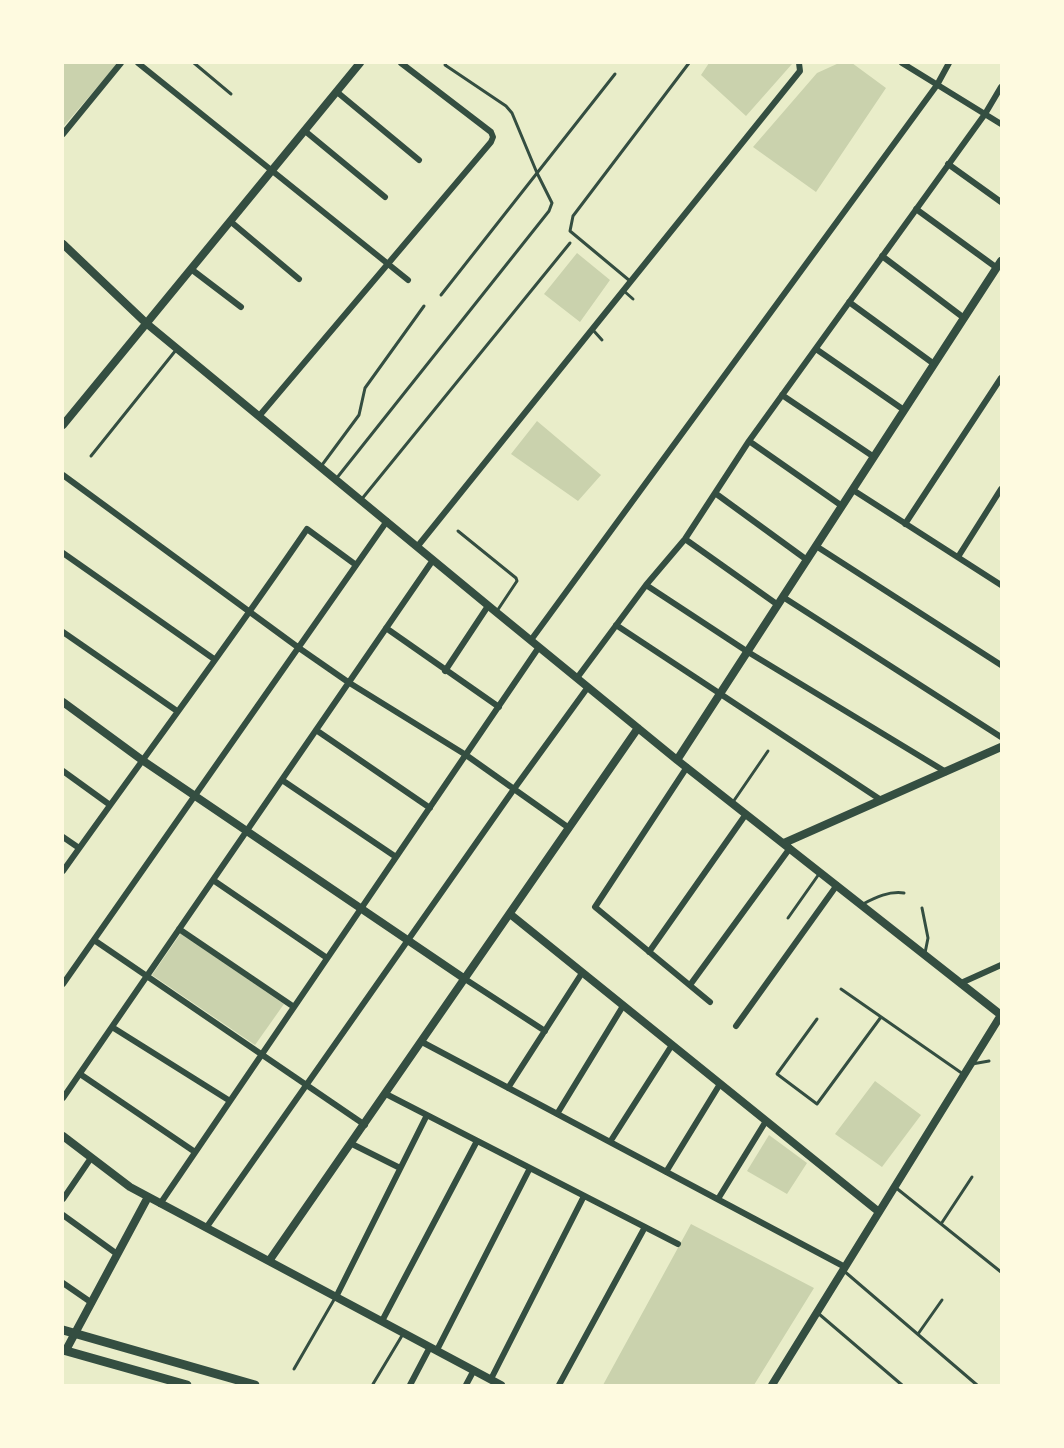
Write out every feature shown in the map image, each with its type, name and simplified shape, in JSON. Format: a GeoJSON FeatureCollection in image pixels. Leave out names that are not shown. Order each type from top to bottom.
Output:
{"type":"FeatureCollection","features":[{"type":"Feature","properties":{"kind":"main road"},"geometry":{"type":"LineString","coordinates":[[63,1330],[255,1385]]}},
{"type":"Feature","properties":{"kind":"main road"},"geometry":{"type":"LineString","coordinates":[[65,1350],[187,1385]]}},
{"type":"Feature","properties":{"kind":"street"},"geometry":{"type":"LineString","coordinates":[[63,134],[121,63]]}},
{"type":"Feature","properties":{"kind":"street"},"geometry":{"type":"LineString","coordinates":[[138,63],[408,280]]}},
{"type":"Feature","properties":{"kind":"street"},"geometry":{"type":"LineString","coordinates":[[63,425],[360,63]]}},
{"type":"Feature","properties":{"kind":"street"},"geometry":{"type":"LineString","coordinates":[[260,415],[491,142],[493,137],[491,132],[401,63]]}},
{"type":"Feature","properties":{"kind":"street"},"geometry":{"type":"LineString","coordinates":[[417,546],[800,71],[799,63]]}},
{"type":"Feature","properties":{"kind":"street"},"geometry":{"type":"LineString","coordinates":[[902,63],[1001,124]]}},
{"type":"Feature","properties":{"kind":"street"},"geometry":{"type":"LineString","coordinates":[[531,640],[937,85],[949,63]]}},
{"type":"Feature","properties":{"kind":"street"},"geometry":{"type":"LineString","coordinates":[[577,678],[646,585],[685,538],[748,441],[985,114],[1001,87]]}},
{"type":"Feature","properties":{"kind":"street"},"geometry":{"type":"LineString","coordinates":[[337,92],[419,160]]}},
{"type":"Feature","properties":{"kind":"street"},"geometry":{"type":"LineString","coordinates":[[305,131],[385,197]]}},
{"type":"Feature","properties":{"kind":"street"},"geometry":{"type":"LineString","coordinates":[[948,164],[1001,202]]}},
{"type":"Feature","properties":{"kind":"street"},"geometry":{"type":"LineString","coordinates":[[677,760],[999,264],[916,209]]}},
{"type":"Feature","properties":{"kind":"street"},"geometry":{"type":"LineString","coordinates":[[230,221],[299,279]]}},
{"type":"Feature","properties":{"kind":"street"},"geometry":{"type":"LineString","coordinates":[[63,244],[146,323],[539,648],[677,760],[1001,1015],[772,1385]]}},
{"type":"Feature","properties":{"kind":"street"},"geometry":{"type":"LineString","coordinates":[[882,256],[964,318]]}},
{"type":"Feature","properties":{"kind":"street"},"geometry":{"type":"LineString","coordinates":[[191,268],[241,307]]}},
{"type":"Feature","properties":{"kind":"street"},"geometry":{"type":"LineString","coordinates":[[849,302],[934,364]]}},
{"type":"Feature","properties":{"kind":"street"},"geometry":{"type":"LineString","coordinates":[[816,348],[904,410]]}},
{"type":"Feature","properties":{"kind":"street"},"geometry":{"type":"LineString","coordinates":[[905,524],[1001,378]]}},
{"type":"Feature","properties":{"kind":"street"},"geometry":{"type":"LineString","coordinates":[[782,395],[874,457]]}},
{"type":"Feature","properties":{"kind":"street"},"geometry":{"type":"LineString","coordinates":[[748,441],[842,506]]}},
{"type":"Feature","properties":{"kind":"street"},"geometry":{"type":"LineString","coordinates":[[63,475],[249,614],[348,682],[466,755],[569,828]]}},
{"type":"Feature","properties":{"kind":"street"},"geometry":{"type":"LineString","coordinates":[[958,557],[1001,489]]}},
{"type":"Feature","properties":{"kind":"street"},"geometry":{"type":"LineString","coordinates":[[853,490],[1001,585]]}},
{"type":"Feature","properties":{"kind":"street"},"geometry":{"type":"LineString","coordinates":[[715,494],[807,560]]}},
{"type":"Feature","properties":{"kind":"street"},"geometry":{"type":"LineString","coordinates":[[63,984],[387,521]]}},
{"type":"Feature","properties":{"kind":"street"},"geometry":{"type":"LineString","coordinates":[[63,872],[214,659],[249,614],[307,529],[356,565]]}},
{"type":"Feature","properties":{"kind":"street"},"geometry":{"type":"LineString","coordinates":[[685,538],[781,601],[1001,737]]}},
{"type":"Feature","properties":{"kind":"street"},"geometry":{"type":"LineString","coordinates":[[816,546],[1001,665]]}},
{"type":"Feature","properties":{"kind":"street"},"geometry":{"type":"LineString","coordinates":[[63,553],[214,659]]}},
{"type":"Feature","properties":{"kind":"street"},"geometry":{"type":"LineString","coordinates":[[63,1098],[433,560]]}},
{"type":"Feature","properties":{"kind":"street"},"geometry":{"type":"LineString","coordinates":[[646,585],[748,652],[946,772]]}},
{"type":"Feature","properties":{"kind":"street"},"geometry":{"type":"LineString","coordinates":[[445,671],[488,606]]}},
{"type":"Feature","properties":{"kind":"street"},"geometry":{"type":"LineString","coordinates":[[616,625],[881,800]]}},
{"type":"Feature","properties":{"kind":"street"},"geometry":{"type":"LineString","coordinates":[[386,628],[499,707]]}},
{"type":"Feature","properties":{"kind":"street"},"geometry":{"type":"LineString","coordinates":[[63,632],[177,711]]}},
{"type":"Feature","properties":{"kind":"street"},"geometry":{"type":"LineString","coordinates":[[160,1204],[539,648]]}},
{"type":"Feature","properties":{"kind":"street"},"geometry":{"type":"LineString","coordinates":[[206,1228],[513,789],[588,687]]}},
{"type":"Feature","properties":{"kind":"street"},"geometry":{"type":"LineString","coordinates":[[63,702],[142,760],[545,1031]]}},
{"type":"Feature","properties":{"kind":"street"},"geometry":{"type":"LineString","coordinates":[[269,1261],[638,728]]}},
{"type":"Feature","properties":{"kind":"street"},"geometry":{"type":"LineString","coordinates":[[316,730],[429,808]]}},
{"type":"Feature","properties":{"kind":"street"},"geometry":{"type":"LineString","coordinates":[[690,985],[787,846],[881,800],[1001,747]]}},
{"type":"Feature","properties":{"kind":"street"},"geometry":{"type":"LineString","coordinates":[[687,767],[595,907],[710,1002]]}},
{"type":"Feature","properties":{"kind":"street"},"geometry":{"type":"LineString","coordinates":[[63,771],[110,805]]}},
{"type":"Feature","properties":{"kind":"street"},"geometry":{"type":"LineString","coordinates":[[282,780],[396,857]]}},
{"type":"Feature","properties":{"kind":"street"},"geometry":{"type":"LineString","coordinates":[[649,952],[746,814]]}},
{"type":"Feature","properties":{"kind":"street"},"geometry":{"type":"LineString","coordinates":[[63,837],[79,848]]}},
{"type":"Feature","properties":{"kind":"street"},"geometry":{"type":"LineString","coordinates":[[213,880],[327,958]]}},
{"type":"Feature","properties":{"kind":"street"},"geometry":{"type":"LineString","coordinates":[[736,1026],[837,885]]}},
{"type":"Feature","properties":{"kind":"street"},"geometry":{"type":"LineString","coordinates":[[510,914],[879,1212]]}},
{"type":"Feature","properties":{"kind":"street"},"geometry":{"type":"LineString","coordinates":[[179,929],[294,1007]]}},
{"type":"Feature","properties":{"kind":"street"},"geometry":{"type":"LineString","coordinates":[[94,940],[364,1125]]}},
{"type":"Feature","properties":{"kind":"street"},"geometry":{"type":"LineString","coordinates":[[961,983],[1001,965]]}},
{"type":"Feature","properties":{"kind":"street"},"geometry":{"type":"LineString","coordinates":[[508,1088],[582,973]]}},
{"type":"Feature","properties":{"kind":"street"},"geometry":{"type":"LineString","coordinates":[[557,1114],[623,1006]]}},
{"type":"Feature","properties":{"kind":"street"},"geometry":{"type":"LineString","coordinates":[[112,1027],[230,1101]]}},
{"type":"Feature","properties":{"kind":"street"},"geometry":{"type":"LineString","coordinates":[[422,1042],[844,1268]]}},
{"type":"Feature","properties":{"kind":"street"},"geometry":{"type":"LineString","coordinates":[[609,1142],[672,1045]]}},
{"type":"Feature","properties":{"kind":"street"},"geometry":{"type":"LineString","coordinates":[[80,1074],[195,1152]]}},
{"type":"Feature","properties":{"kind":"street"},"geometry":{"type":"LineString","coordinates":[[666,1172],[720,1084]]}},
{"type":"Feature","properties":{"kind":"street"},"geometry":{"type":"LineString","coordinates":[[386,1094],[678,1244]]}},
{"type":"Feature","properties":{"kind":"street"},"geometry":{"type":"LineString","coordinates":[[336,1297],[427,1115]]}},
{"type":"Feature","properties":{"kind":"street"},"geometry":{"type":"LineString","coordinates":[[718,1199],[766,1121]]}},
{"type":"Feature","properties":{"kind":"street"},"geometry":{"type":"LineString","coordinates":[[63,1136],[130,1187],[501,1385]]}},
{"type":"Feature","properties":{"kind":"street"},"geometry":{"type":"LineString","coordinates":[[382,1321],[477,1141]]}},
{"type":"Feature","properties":{"kind":"street"},"geometry":{"type":"LineString","coordinates":[[352,1144],[400,1168]]}},
{"type":"Feature","properties":{"kind":"street"},"geometry":{"type":"LineString","coordinates":[[63,1199],[91,1158]]}},
{"type":"Feature","properties":{"kind":"street"},"geometry":{"type":"LineString","coordinates":[[410,1385],[433,1349],[530,1168]]}},
{"type":"Feature","properties":{"kind":"street"},"geometry":{"type":"LineString","coordinates":[[491,1379],[584,1196]]}},
{"type":"Feature","properties":{"kind":"street"},"geometry":{"type":"LineString","coordinates":[[65,1350],[148,1197]]}},
{"type":"Feature","properties":{"kind":"street"},"geometry":{"type":"LineString","coordinates":[[63,1215],[117,1254]]}},
{"type":"Feature","properties":{"kind":"street"},"geometry":{"type":"LineString","coordinates":[[559,1385],[645,1227]]}},
{"type":"Feature","properties":{"kind":"street"},"geometry":{"type":"LineString","coordinates":[[63,1283],[92,1303]]}},
{"type":"Feature","properties":{"kind":"street"},"geometry":{"type":"LineString","coordinates":[[466,1385],[474,1370]]}},
{"type":"Feature","properties":{"kind":"lane"},"geometry":{"type":"LineString","coordinates":[[194,63],[231,94]]}},
{"type":"Feature","properties":{"kind":"lane"},"geometry":{"type":"LineString","coordinates":[[336,478],[549,211],[552,203],[512,113],[506,106],[445,65],[446,63]]}},
{"type":"Feature","properties":{"kind":"lane"},"geometry":{"type":"LineString","coordinates":[[631,282],[570,231],[573,216],[689,63]]}},
{"type":"Feature","properties":{"kind":"lane"},"geometry":{"type":"LineString","coordinates":[[441,295],[615,74]]}},
{"type":"Feature","properties":{"kind":"lane"},"geometry":{"type":"LineString","coordinates":[[361,500],[570,243]]}},
{"type":"Feature","properties":{"kind":"lane"},"geometry":{"type":"LineString","coordinates":[[624,291],[633,299]]}},
{"type":"Feature","properties":{"kind":"lane"},"geometry":{"type":"LineString","coordinates":[[321,466],[359,415],[364,388],[424,306]]}},
{"type":"Feature","properties":{"kind":"lane"},"geometry":{"type":"LineString","coordinates":[[593,330],[602,340]]}},
{"type":"Feature","properties":{"kind":"lane"},"geometry":{"type":"LineString","coordinates":[[91,456],[177,348]]}},
{"type":"Feature","properties":{"kind":"lane"},"geometry":{"type":"LineString","coordinates":[[458,531],[516,578],[517,581],[513,588],[496,612]]}},
{"type":"Feature","properties":{"kind":"lane"},"geometry":{"type":"LineString","coordinates":[[732,803],[768,751]]}},
{"type":"Feature","properties":{"kind":"lane"},"geometry":{"type":"LineString","coordinates":[[788,918],[820,872]]}},
{"type":"Feature","properties":{"kind":"lane"},"geometry":{"type":"LineString","coordinates":[[862,905],[884,895],[904,893]]}},
{"type":"Feature","properties":{"kind":"lane"},"geometry":{"type":"LineString","coordinates":[[922,908],[928,938],[925,955]]}},
{"type":"Feature","properties":{"kind":"lane"},"geometry":{"type":"LineString","coordinates":[[841,989],[964,1075]]}},
{"type":"Feature","properties":{"kind":"lane"},"geometry":{"type":"LineString","coordinates":[[818,1020],[777,1074],[817,1104],[882,1017]]}},
{"type":"Feature","properties":{"kind":"lane"},"geometry":{"type":"LineString","coordinates":[[971,1064],[988,1061]]}},
{"type":"Feature","properties":{"kind":"lane"},"geometry":{"type":"LineString","coordinates":[[941,1224],[972,1177]]}},
{"type":"Feature","properties":{"kind":"lane"},"geometry":{"type":"LineString","coordinates":[[895,1187],[1001,1272]]}},
{"type":"Feature","properties":{"kind":"lane"},"geometry":{"type":"LineString","coordinates":[[844,1268],[977,1385]]}},
{"type":"Feature","properties":{"kind":"lane"},"geometry":{"type":"LineString","coordinates":[[294,1369],[336,1297]]}},
{"type":"Feature","properties":{"kind":"lane"},"geometry":{"type":"LineString","coordinates":[[918,1334],[942,1300]]}},
{"type":"Feature","properties":{"kind":"lane"},"geometry":{"type":"LineString","coordinates":[[817,1313],[902,1385]]}},
{"type":"Feature","properties":{"kind":"lane"},"geometry":{"type":"LineString","coordinates":[[373,1384],[404,1333]]}},
{"type":"Feature","properties":{"kind":"green space"},"geometry":{"type":"Polygon","coordinates":[[[63,63],[118,63],[63,127],[63,63]]]}},
{"type":"Feature","properties":{"kind":"green space"},"geometry":{"type":"Polygon","coordinates":[[[709,63],[792,64],[746,116],[701,75],[709,63]]]}},
{"type":"Feature","properties":{"kind":"green space"},"geometry":{"type":"Polygon","coordinates":[[[839,63],[852,63],[886,88],[816,192],[753,147],[817,73],[839,63]]]}},
{"type":"Feature","properties":{"kind":"green space"},"geometry":{"type":"Polygon","coordinates":[[[577,253],[610,280],[580,322],[544,294],[577,253]]]}},
{"type":"Feature","properties":{"kind":"green space"},"geometry":{"type":"Polygon","coordinates":[[[537,421],[601,475],[578,501],[511,454],[537,421]]]}},
{"type":"Feature","properties":{"kind":"green space"},"geometry":{"type":"Polygon","coordinates":[[[181,933],[284,1004],[255,1045],[152,975],[181,933]]]}},
{"type":"Feature","properties":{"kind":"green space"},"geometry":{"type":"Polygon","coordinates":[[[875,1081],[921,1115],[882,1167],[835,1134],[875,1081]]]}},
{"type":"Feature","properties":{"kind":"green space"},"geometry":{"type":"Polygon","coordinates":[[[769,1135],[807,1163],[787,1194],[747,1171],[769,1135]]]}},
{"type":"Feature","properties":{"kind":"green space"},"geometry":{"type":"Polygon","coordinates":[[[691,1224],[814,1288],[754,1385],[603,1385],[691,1224]]]}}]}
